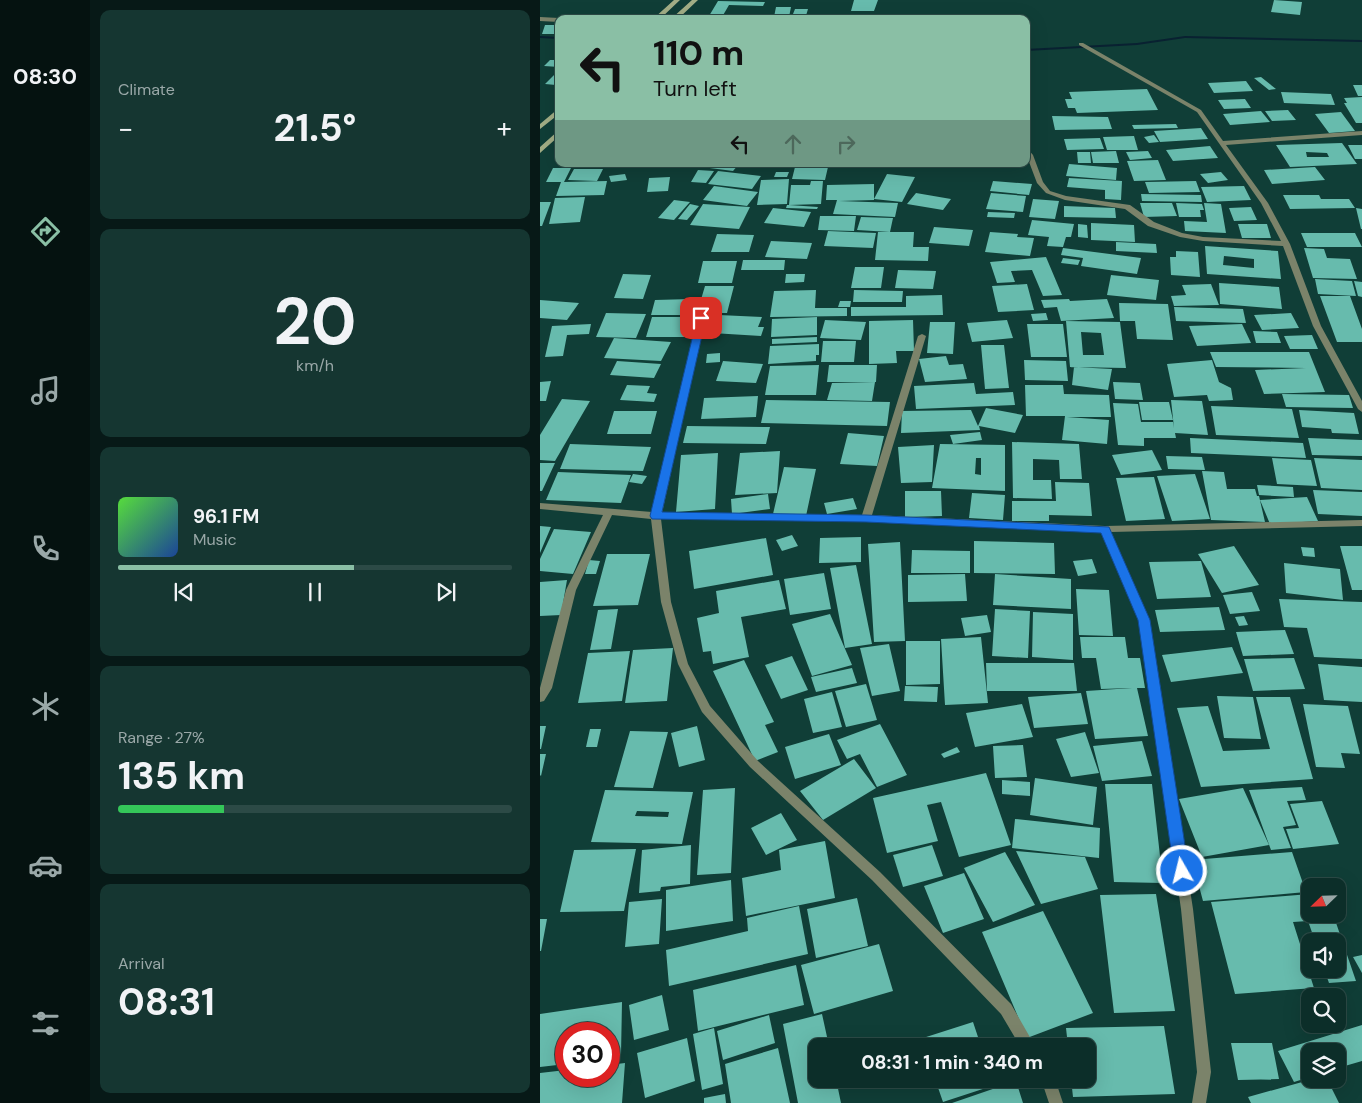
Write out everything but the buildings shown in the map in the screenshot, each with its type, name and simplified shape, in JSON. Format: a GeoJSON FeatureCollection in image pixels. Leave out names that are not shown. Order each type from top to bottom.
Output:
{"type":"FeatureCollection","features":[{"type":"Feature","properties":{"kind":"main road"},"geometry":{"type":"LineString","coordinates":[[660,15],[677,0]]}},
{"type":"Feature","properties":{"kind":"main road"},"geometry":{"type":"LineString","coordinates":[[678,15],[695,0]]}},
{"type":"Feature","properties":{"kind":"main road"},"geometry":{"type":"LineString","coordinates":[[540,127],[555,114]]}},
{"type":"Feature","properties":{"kind":"main road"},"geometry":{"type":"LineString","coordinates":[[540,150],[555,136]]}},
{"type":"Feature","properties":{"kind":"street"},"geometry":{"type":"LineString","coordinates":[[540,19],[555,20]]}},
{"type":"Feature","properties":{"kind":"street"},"geometry":{"type":"LineString","coordinates":[[1081,44],[1199,111],[1264,203],[1286,244],[1318,326],[1362,409]]}},
{"type":"Feature","properties":{"kind":"street"},"geometry":{"type":"LineString","coordinates":[[1222,143],[1362,133]]}},
{"type":"Feature","properties":{"kind":"street"},"geometry":{"type":"LineString","coordinates":[[1030,155],[1040,183],[1048,192],[1064,198],[1127,207],[1151,224],[1180,235],[1286,244]]}},
{"type":"Feature","properties":{"kind":"street"},"geometry":{"type":"LineString","coordinates":[[701,318],[656,516],[666,602],[683,664],[706,709],[754,764],[876,876],[945,946],[1006,1009],[1023,1038]]}},
{"type":"Feature","properties":{"kind":"street"},"geometry":{"type":"LineString","coordinates":[[866,518],[922,336]]}},
{"type":"Feature","properties":{"kind":"street"},"geometry":{"type":"LineString","coordinates":[[540,506],[656,516],[866,518],[1105,529],[1362,523]]}},
{"type":"Feature","properties":{"kind":"street"},"geometry":{"type":"LineString","coordinates":[[540,698],[546,688],[571,590],[609,512]]}},
{"type":"Feature","properties":{"kind":"street"},"geometry":{"type":"LineString","coordinates":[[1105,529],[1144,620],[1187,909],[1204,1072],[1198,1103]]}},
{"type":"Feature","properties":{"kind":"street"},"geometry":{"type":"LineString","coordinates":[[1051,1088],[1056,1103]]}},
{"type":"Feature","properties":{"kind":"waterway"},"geometry":{"type":"LineString","coordinates":[[540,37],[555,38]]}},
{"type":"Feature","properties":{"kind":"waterway"},"geometry":{"type":"LineString","coordinates":[[1030,50],[1137,44],[1185,37],[1362,41]]}},
{"type":"Feature","properties":{"kind":"route"},"geometry":{"type":"LineString","coordinates":[[701,318],[656,516],[866,518],[1105,529],[1144,620],[1182,871]]}}]}
